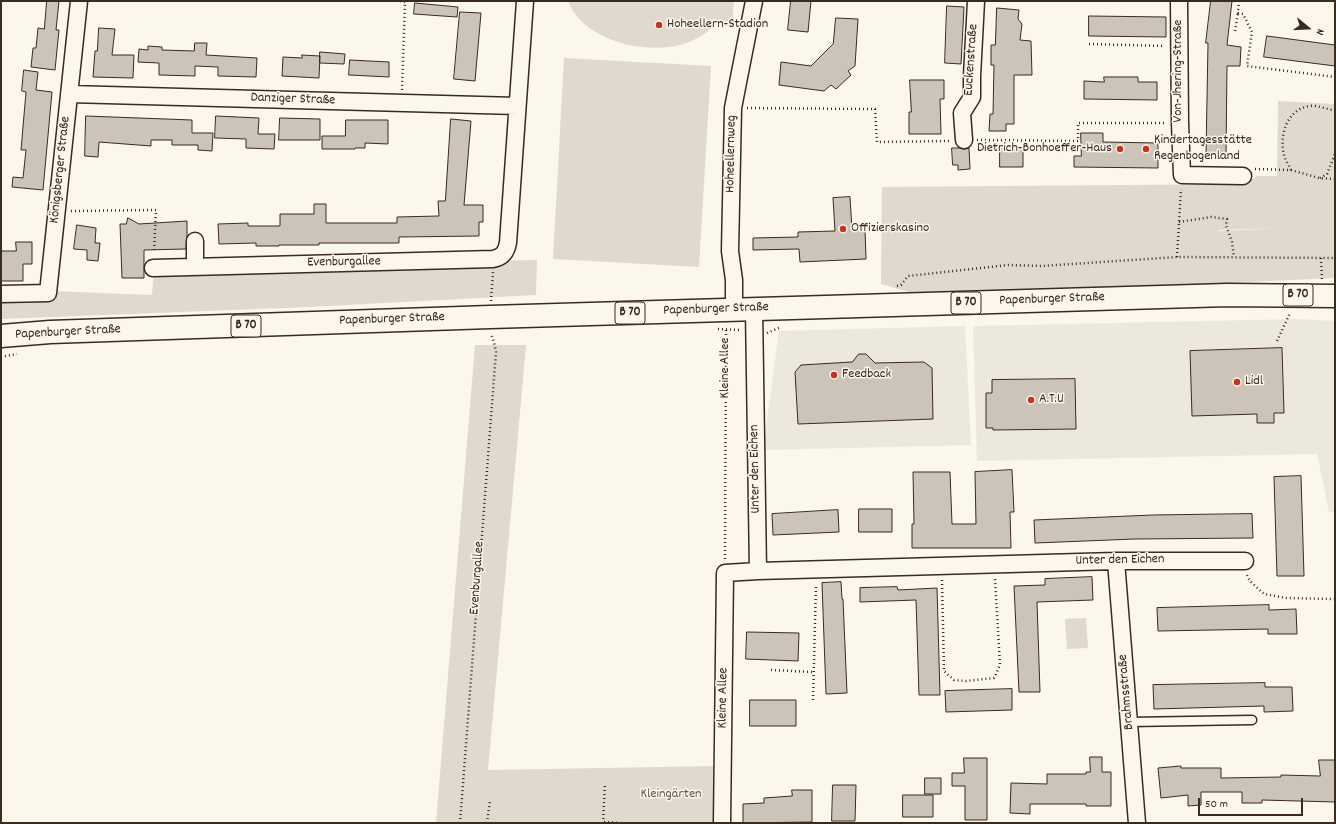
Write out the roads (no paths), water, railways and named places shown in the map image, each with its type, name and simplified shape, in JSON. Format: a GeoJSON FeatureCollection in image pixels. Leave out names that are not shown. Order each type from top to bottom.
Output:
{"type":"FeatureCollection","features":[{"type":"Feature","properties":{"kind":"main road","name":"Papenburger Straße"},"geometry":{"type":"LineString","coordinates":[[1,336],[50,332],[744,309],[1228,295],[1335,296]]}},
{"type":"Feature","properties":{"kind":"street","name":"Königsberger Straße"},"geometry":{"type":"LineString","coordinates":[[1,294],[48,293],[79,1]]}},
{"type":"Feature","properties":{"kind":"street"},"geometry":{"type":"LineString","coordinates":[[517,106],[525,1]]}},
{"type":"Feature","properties":{"kind":"street","name":"Hoheellernweg"},"geometry":{"type":"LineString","coordinates":[[744,309],[734,280],[730,251],[733,108],[754,1]]}},
{"type":"Feature","properties":{"kind":"street","name":"Euckenstraße"},"geometry":{"type":"LineString","coordinates":[[964,140],[962,113],[972,98],[972,68],[976,1]]}},
{"type":"Feature","properties":{"kind":"street","name":"Von-Jhering-Straße"},"geometry":{"type":"LineString","coordinates":[[1179,1],[1182,175],[1243,176]]}},
{"type":"Feature","properties":{"kind":"street","name":"Danziger Straße"},"geometry":{"type":"LineString","coordinates":[[69,94],[517,106]]}},
{"type":"Feature","properties":{"kind":"street","name":"Evenburgallee"},"geometry":{"type":"LineString","coordinates":[[153,268],[499,258],[504,255],[507,250],[508,243],[517,106]]}},
{"type":"Feature","properties":{"kind":"street"},"geometry":{"type":"LineString","coordinates":[[195,241],[195,267]]}},
{"type":"Feature","properties":{"kind":"street","name":"Unter den Eichen"},"geometry":{"type":"LineString","coordinates":[[744,309],[758,571],[1116,561],[1242,561]]}},
{"type":"Feature","properties":{"kind":"street","name":"Brahmsstraße"},"geometry":{"type":"LineString","coordinates":[[1116,561],[1137,823]]}},
{"type":"Feature","properties":{"kind":"street","name":"Kleine Allee"},"geometry":{"type":"LineString","coordinates":[[722,823],[725,573],[758,571]]}},
{"type":"Feature","properties":{"kind":"lane"},"geometry":{"type":"LineString","coordinates":[[1129,722],[1252,720]]}},
{"type":"Feature","properties":{"kind":"place","name":"Hoheellern-Stadion"},"geometry":{"type":"Point","coordinates":[659,25]}},
{"type":"Feature","properties":{"kind":"place","name":"Dietrich-Bonhoeffer-Haus"},"geometry":{"type":"Point","coordinates":[1120,149]}},
{"type":"Feature","properties":{"kind":"place","name":"Kindertagesstätte Regenbogenland"},"geometry":{"type":"Point","coordinates":[1146,149]}},
{"type":"Feature","properties":{"kind":"place","name":"Offizierskasino"},"geometry":{"type":"Point","coordinates":[843,229]}},
{"type":"Feature","properties":{"kind":"place","name":"Feedback"},"geometry":{"type":"Point","coordinates":[834,375]}},
{"type":"Feature","properties":{"kind":"place","name":"Lidl"},"geometry":{"type":"Point","coordinates":[1237,382]}},
{"type":"Feature","properties":{"kind":"place","name":"A.T.U"},"geometry":{"type":"Point","coordinates":[1031,400]}},
{"type":"Feature","properties":{"kind":"park label","name":"Kleingärten"},"geometry":{"type":"Point","coordinates":[671,795]}}]}
